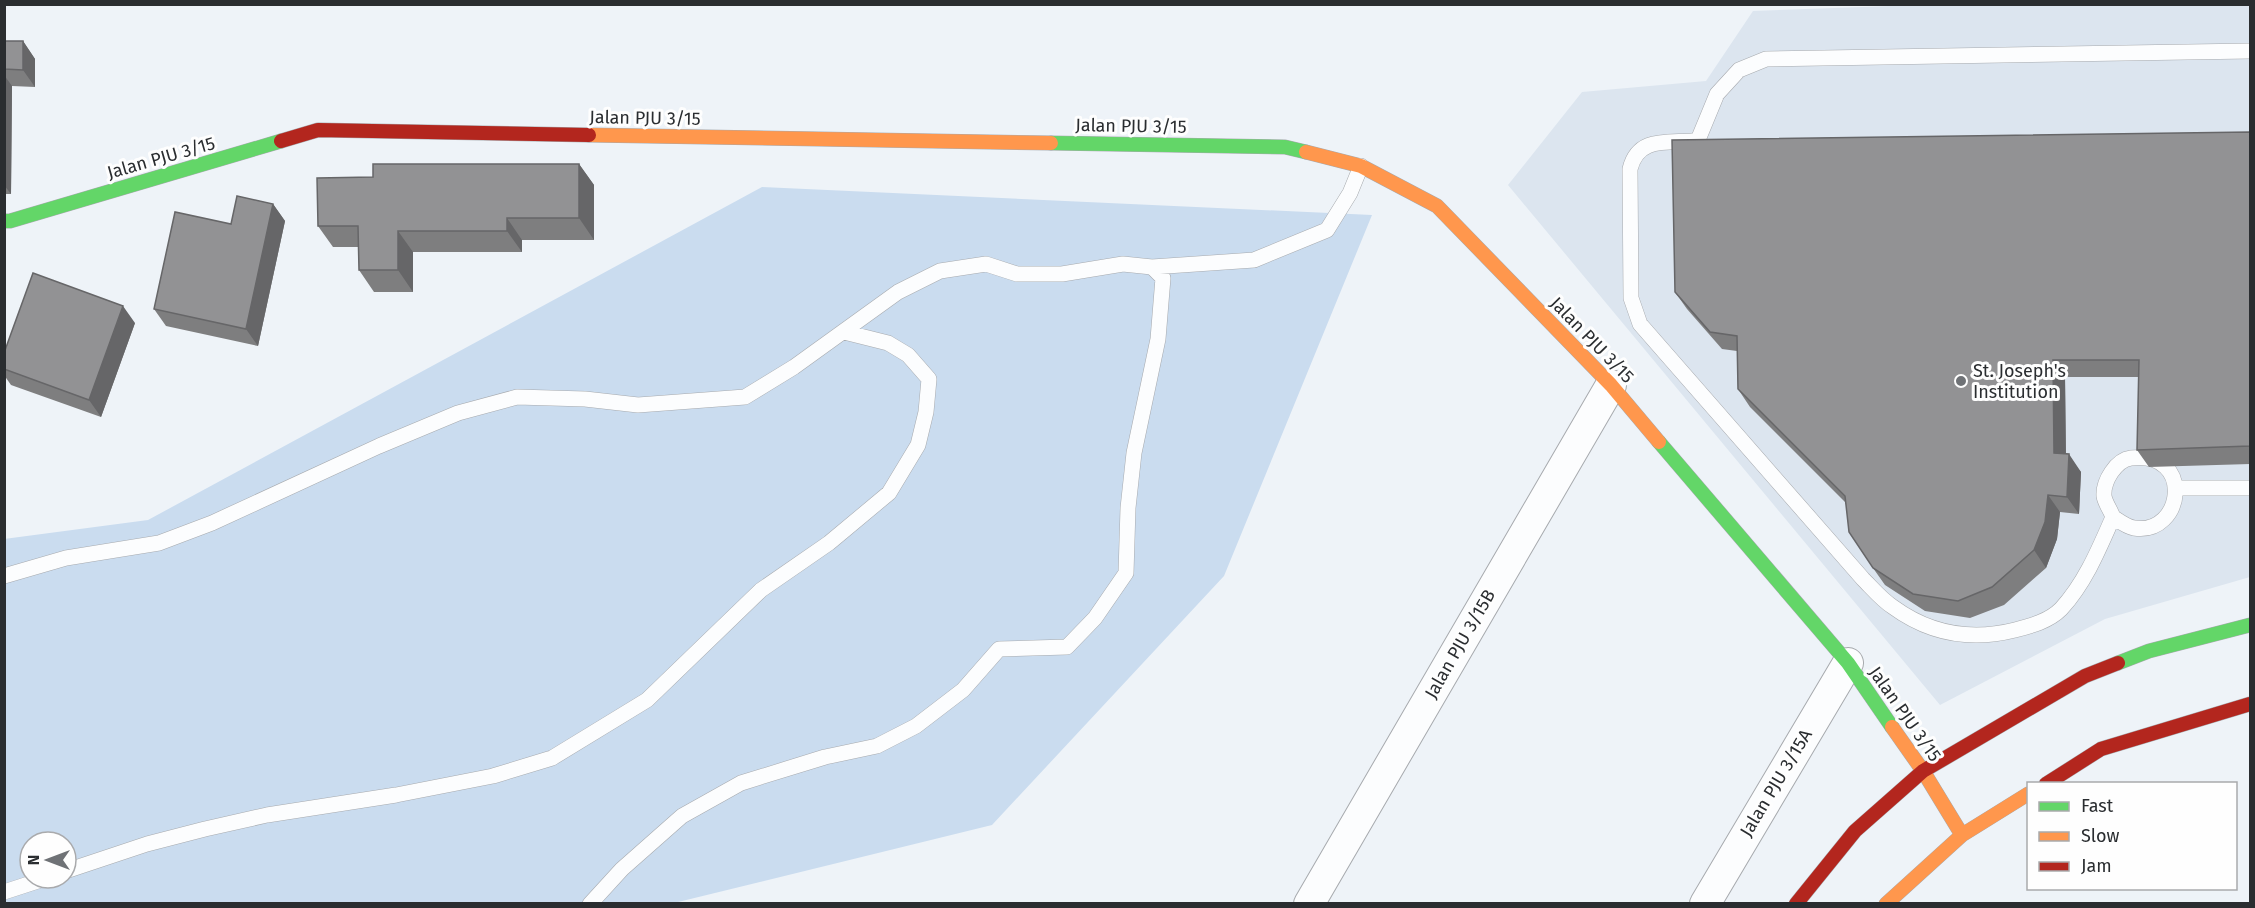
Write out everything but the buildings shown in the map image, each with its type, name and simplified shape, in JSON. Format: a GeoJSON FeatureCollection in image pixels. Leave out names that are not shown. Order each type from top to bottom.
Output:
{"type":"FeatureCollection","features":[{"type":"Feature","properties":{"kind":"street","name":"Jalan PJU 3/15"},"geometry":{"type":"LineString","coordinates":[[4,221],[318,130],[1285,147],[1361,166],[1437,206],[1611,384],[1848,663],[1923,771],[1962,835]]}},
{"type":"Feature","properties":{"kind":"street","name":"Jalan PJU 3/15B"},"geometry":{"type":"LineString","coordinates":[[1309,903],[1611,384]]}},
{"type":"Feature","properties":{"kind":"street"},"geometry":{"type":"LineString","coordinates":[[1796,903],[1855,831],[1923,771],[2085,676],[2149,651],[2250,625]]}},
{"type":"Feature","properties":{"kind":"street","name":"Jalan PJU 3/15A"},"geometry":{"type":"LineString","coordinates":[[1705,903],[1848,663]]}},
{"type":"Feature","properties":{"kind":"street"},"geometry":{"type":"LineString","coordinates":[[2048,782],[2102,749],[2250,704]]}},
{"type":"Feature","properties":{"kind":"street"},"geometry":{"type":"LineString","coordinates":[[1886,903],[1962,835],[2027,795]]}},
{"type":"Feature","properties":{"kind":"lane"},"geometry":{"type":"LineString","coordinates":[[2114,517],[2089,570],[2060,610],[2038,624],[2003,633],[1965,636],[1928,627],[1892,607],[1863,579],[1640,324],[1631,298],[1630,170],[1634,156],[1648,144],[1704,140],[1717,94],[1739,70],[1766,59],[2250,51]]}},
{"type":"Feature","properties":{"kind":"lane"},"geometry":{"type":"LineString","coordinates":[[4,576],[66,558],[159,543],[212,523],[379,446],[458,413],[517,397],[585,399],[638,405],[745,397],[794,368],[898,292],[939,271],[986,264],[1017,274],[1062,274],[1123,264],[1152,267],[1254,260],[1327,230],[1350,193],[1361,166]]}},
{"type":"Feature","properties":{"kind":"lane"},"geometry":{"type":"LineString","coordinates":[[590,903],[622,869],[682,816],[741,783],[825,757],[877,746],[916,726],[963,690],[999,649],[1067,647],[1095,618],[1126,573],[1128,508],[1134,453],[1158,339],[1163,278],[1152,267]]}},
{"type":"Feature","properties":{"kind":"lane"},"geometry":{"type":"LineString","coordinates":[[78,867],[147,844],[267,815],[396,795],[493,776],[552,758],[646,700],[761,590],[829,543],[889,493],[918,445],[926,412],[928,379],[908,355],[888,343],[844,332]]}},
{"type":"Feature","properties":{"kind":"lane"},"geometry":{"type":"LineString","coordinates":[[2148,456],[2167,467],[2177,488],[2172,510],[2156,526],[2133,528],[2114,517],[2104,496],[2109,474],[2126,459],[2148,456]]}},
{"type":"Feature","properties":{"kind":"lane"},"geometry":{"type":"LineString","coordinates":[[2177,488],[2250,488]]}},
{"type":"Feature","properties":{"kind":"shaded area","name":"St. Joseph's Institution"},"geometry":{"type":"Polygon","coordinates":[[[1947,4],[2250,5],[2250,577],[2105,619],[1940,705],[1508,185],[1582,92],[1706,81],[1753,11],[1947,4]]]}},
{"type":"Feature","properties":{"kind":"shaded area"},"geometry":{"type":"Polygon","coordinates":[[[762,187],[1372,215],[1224,576],[992,825],[674,903],[5,903],[4,539],[148,520],[762,187]]]}},
{"type":"Feature","properties":{"kind":"traffic: fast"},"geometry":{"type":"LineString","coordinates":[[4,221],[281,141]]}},
{"type":"Feature","properties":{"kind":"traffic: fast"},"geometry":{"type":"LineString","coordinates":[[1051,143],[1285,147],[1306,152]]}},
{"type":"Feature","properties":{"kind":"traffic: fast"},"geometry":{"type":"LineString","coordinates":[[1659,442],[1848,663],[1892,727]]}},
{"type":"Feature","properties":{"kind":"traffic: fast"},"geometry":{"type":"LineString","coordinates":[[2118,663],[2149,651],[2250,625]]}},
{"type":"Feature","properties":{"kind":"traffic: slow"},"geometry":{"type":"LineString","coordinates":[[589,135],[1051,143]]}},
{"type":"Feature","properties":{"kind":"traffic: slow"},"geometry":{"type":"LineString","coordinates":[[1306,152],[1361,166],[1437,206],[1611,385],[1659,442]]}},
{"type":"Feature","properties":{"kind":"traffic: slow"},"geometry":{"type":"LineString","coordinates":[[1892,727],[1923,771],[1962,835]]}},
{"type":"Feature","properties":{"kind":"traffic: slow"},"geometry":{"type":"LineString","coordinates":[[1886,904],[1962,835],[2027,795]]}},
{"type":"Feature","properties":{"kind":"traffic: jam"},"geometry":{"type":"LineString","coordinates":[[281,141],[318,130],[589,135]]}},
{"type":"Feature","properties":{"kind":"traffic: jam"},"geometry":{"type":"LineString","coordinates":[[1796,904],[1855,831],[1923,771],[2085,676],[2118,663]]}},
{"type":"Feature","properties":{"kind":"traffic: jam"},"geometry":{"type":"LineString","coordinates":[[2049,782],[2101,749],[2250,704]]}},
{"type":"Feature","properties":{"kind":"place","name":"St. Joseph's Institution"},"geometry":{"type":"Point","coordinates":[1961,381]}}]}
